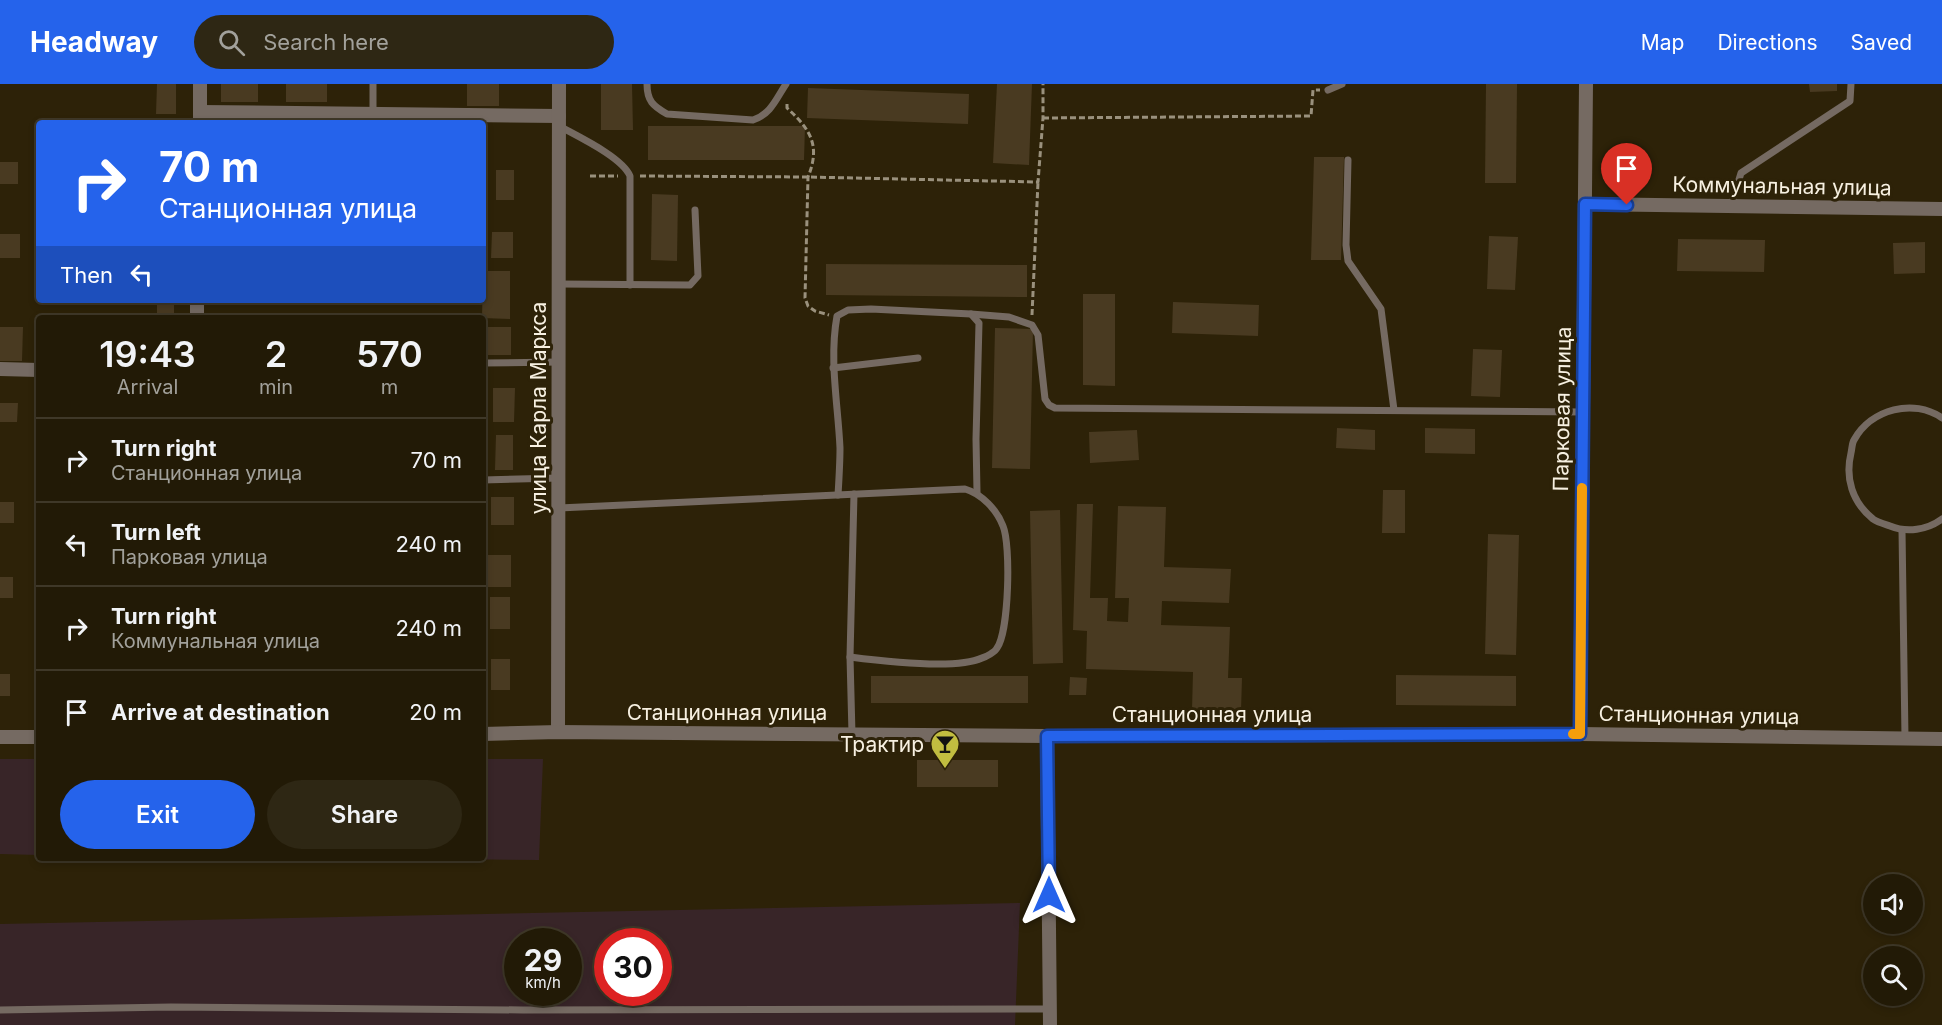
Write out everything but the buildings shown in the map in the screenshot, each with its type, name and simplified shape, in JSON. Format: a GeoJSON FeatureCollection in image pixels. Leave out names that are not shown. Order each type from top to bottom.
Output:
{"type":"FeatureCollection","features":[{"type":"Feature","properties":{"kind":"street"},"geometry":{"type":"LineString","coordinates":[[200,84],[200,117],[466,120]]}},
{"type":"Feature","properties":{"kind":"street","name":"улица Карла Маркса"},"geometry":{"type":"LineString","coordinates":[[558,732],[559,84]]}},
{"type":"Feature","properties":{"kind":"street","name":"Парковая улица"},"geometry":{"type":"LineString","coordinates":[[1580,734],[1586,84]]}},
{"type":"Feature","properties":{"kind":"street"},"geometry":{"type":"LineString","coordinates":[[486,120],[559,121]]}},
{"type":"Feature","properties":{"kind":"street","name":"Коммунальная улица"},"geometry":{"type":"LineString","coordinates":[[1585,204],[1942,209]]}},
{"type":"Feature","properties":{"kind":"street"},"geometry":{"type":"LineString","coordinates":[[0,369],[36,370]]}},
{"type":"Feature","properties":{"kind":"street","name":"Станционная улица"},"geometry":{"type":"LineString","coordinates":[[486,734],[558,732],[1047,736],[1580,734],[1942,739]]}},
{"type":"Feature","properties":{"kind":"street"},"geometry":{"type":"LineString","coordinates":[[1047,736],[1050,1025]]}},
{"type":"Feature","properties":{"kind":"street"},"geometry":{"type":"LineString","coordinates":[[0,737],[36,737]]}},
{"type":"Feature","properties":{"kind":"lane"},"geometry":{"type":"LineString","coordinates":[[373,84],[373,119]]}},
{"type":"Feature","properties":{"kind":"lane"},"geometry":{"type":"LineString","coordinates":[[647,84],[647,95],[656,108],[667,114],[753,120],[762,117],[771,109],[785,84]]}},
{"type":"Feature","properties":{"kind":"lane"},"geometry":{"type":"LineString","coordinates":[[1328,90],[1342,84]]}},
{"type":"Feature","properties":{"kind":"lane"},"geometry":{"type":"LineString","coordinates":[[1731,206],[1741,173],[1850,101],[1851,84]]}},
{"type":"Feature","properties":{"kind":"lane"},"geometry":{"type":"LineString","coordinates":[[559,121],[627,169],[630,176],[630,285]]}},
{"type":"Feature","properties":{"kind":"lane"},"geometry":{"type":"LineString","coordinates":[[1348,160],[1346,245],[1348,261],[1381,309],[1394,410]]}},
{"type":"Feature","properties":{"kind":"lane"},"geometry":{"type":"LineString","coordinates":[[559,284],[690,285],[696,281],[698,276],[695,210]]}},
{"type":"Feature","properties":{"kind":"lane"},"geometry":{"type":"LineString","coordinates":[[838,495],[840,449],[833,368],[834,331],[837,316],[848,310],[871,309],[1009,317],[1032,325],[1038,335],[1045,399],[1055,408],[1583,412]]}},
{"type":"Feature","properties":{"kind":"lane"},"geometry":{"type":"LineString","coordinates":[[971,314],[979,323],[975,439],[977,492]]}},
{"type":"Feature","properties":{"kind":"lane"},"geometry":{"type":"LineString","coordinates":[[833,368],[918,358]]}},
{"type":"Feature","properties":{"kind":"lane"},"geometry":{"type":"LineString","coordinates":[[486,363],[559,362]]}},
{"type":"Feature","properties":{"kind":"lane"},"geometry":{"type":"LineString","coordinates":[[1942,418],[1931,410],[1902,407],[1874,417],[1854,440],[1847,469],[1854,498],[1874,520],[1902,530],[1931,527],[1942,519]]}},
{"type":"Feature","properties":{"kind":"lane"},"geometry":{"type":"LineString","coordinates":[[486,480],[559,478]]}},
{"type":"Feature","properties":{"kind":"lane"},"geometry":{"type":"LineString","coordinates":[[559,508],[965,489],[977,492],[1003,525],[1007,541],[1007,596],[1003,632],[997,648],[983,658],[964,663],[895,662],[850,657]]}},
{"type":"Feature","properties":{"kind":"lane"},"geometry":{"type":"LineString","coordinates":[[852,734],[850,657],[854,494]]}},
{"type":"Feature","properties":{"kind":"lane"},"geometry":{"type":"LineString","coordinates":[[1902,530],[1905,738]]}},
{"type":"Feature","properties":{"kind":"lane"},"geometry":{"type":"LineString","coordinates":[[0,1010],[171,1007],[522,1010],[1050,1009]]}},
{"type":"Feature","properties":{"kind":"path"},"geometry":{"type":"LineString","coordinates":[[785,84],[787,108],[808,128],[813,138],[813,166],[808,177],[805,298],[808,306],[815,311],[837,316]]}},
{"type":"Feature","properties":{"kind":"path"},"geometry":{"type":"LineString","coordinates":[[1032,325],[1043,84]]}},
{"type":"Feature","properties":{"kind":"path"},"geometry":{"type":"LineString","coordinates":[[1043,118],[1311,116],[1313,90],[1328,90]]}},
{"type":"Feature","properties":{"kind":"path"},"geometry":{"type":"LineString","coordinates":[[590,176],[808,177],[1038,182]]}},
{"type":"Feature","properties":{"kind":"shaded area"},"geometry":{"type":"Polygon","coordinates":[[[0,759],[36,759],[36,855],[0,854],[0,759]]]}},
{"type":"Feature","properties":{"kind":"shaded area"},"geometry":{"type":"Polygon","coordinates":[[[486,759],[543,759],[539,860],[486,859],[486,759]]]}},
{"type":"Feature","properties":{"kind":"shaded area"},"geometry":{"type":"Polygon","coordinates":[[[1020,903],[1015,1025],[0,1025],[0,924],[1020,903]]]}},
{"type":"Feature","properties":{"kind":"slow traffic"},"geometry":{"type":"LineString","coordinates":[[1573,734],[1580,734],[1582,488]]}},
{"type":"Feature","properties":{"kind":"place","name":"Трактир"},"geometry":{"type":"Point","coordinates":[945,770]}},
{"type":"Feature","properties":{"kind":"route"},"geometry":{"type":"LineString","coordinates":[[1049,895],[1047,736],[1580,734],[1585,204],[1627,205]]}}]}
